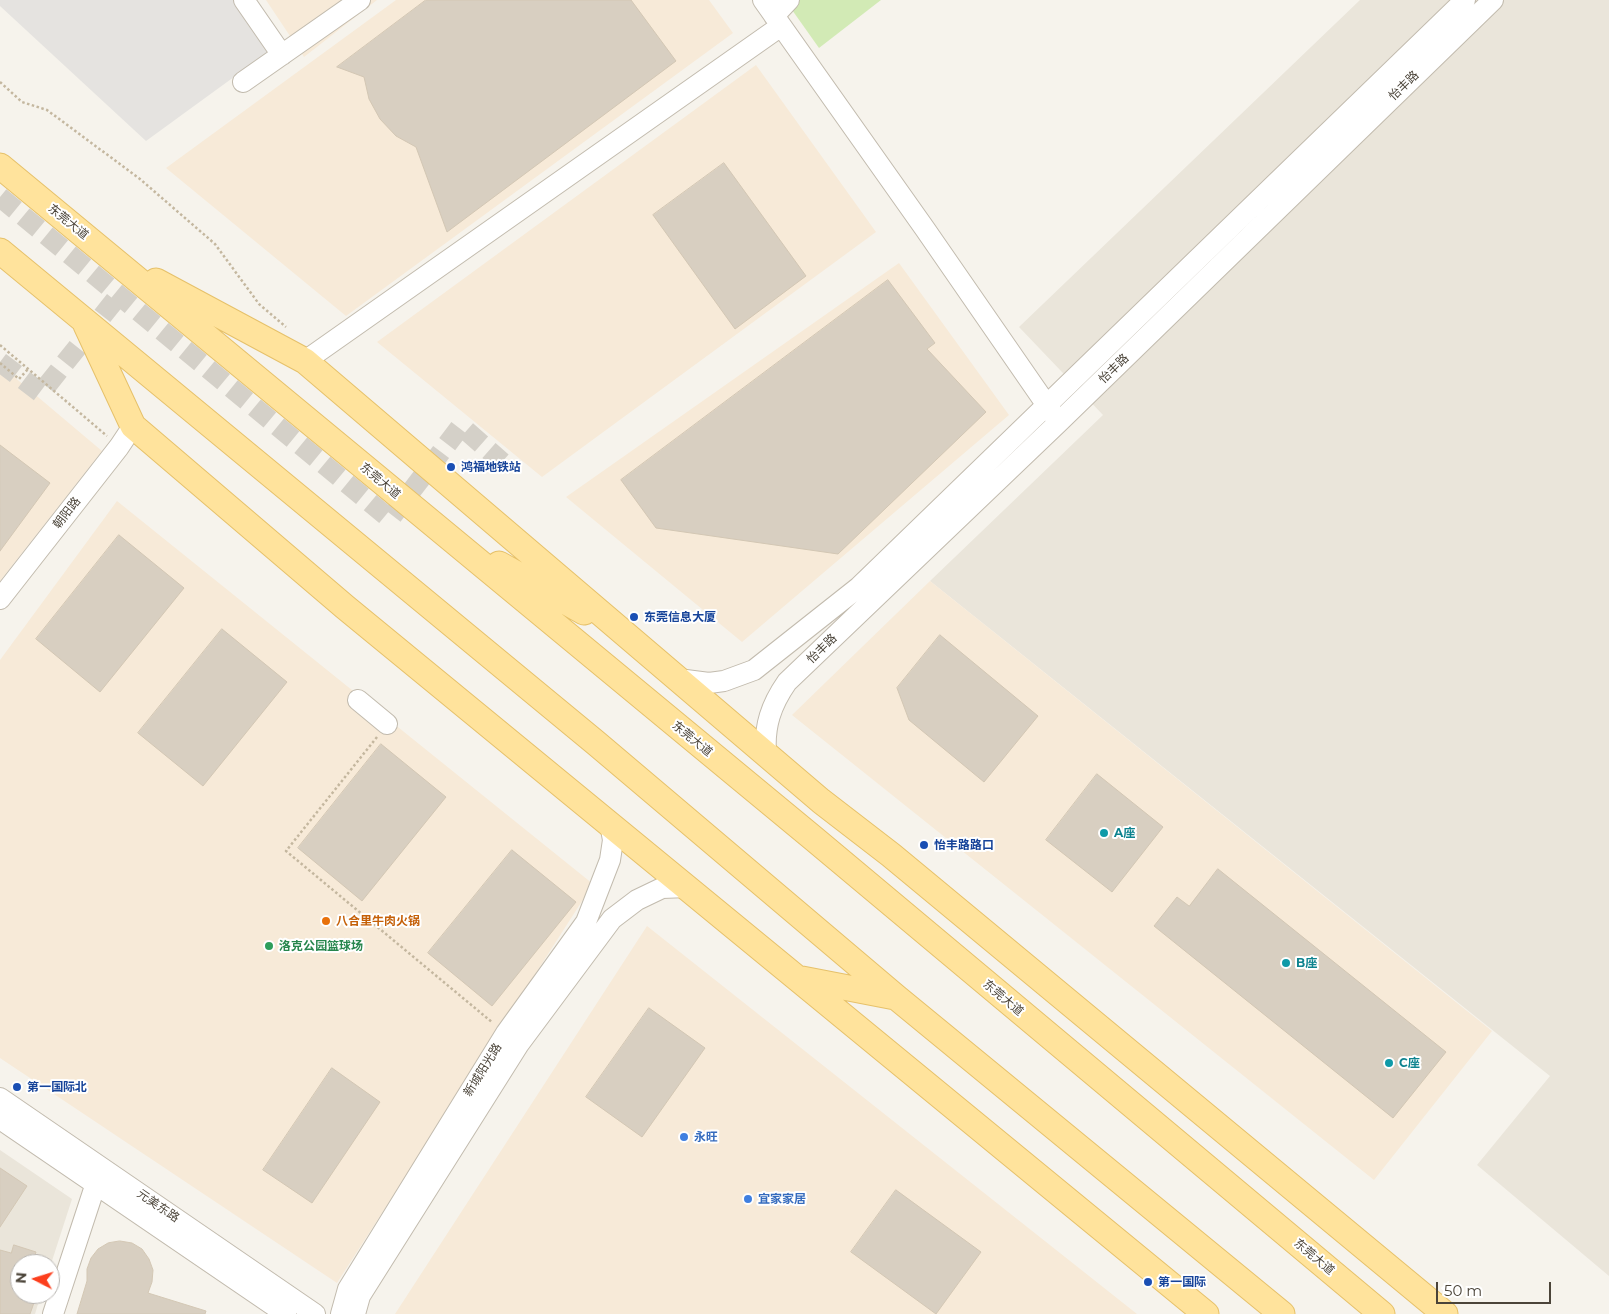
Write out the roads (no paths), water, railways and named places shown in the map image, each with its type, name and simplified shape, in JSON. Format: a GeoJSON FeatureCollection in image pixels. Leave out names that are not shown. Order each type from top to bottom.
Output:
{"type":"FeatureCollection","features":[{"type":"Feature","properties":{"kind":"main road","name":"东莞大道"},"geometry":{"type":"LineString","coordinates":[[0,166],[813,838],[1382,1314]]}},
{"type":"Feature","properties":{"kind":"main road"},"geometry":{"type":"LineString","coordinates":[[0,251],[596,743],[896,997],[1282,1314]]}},
{"type":"Feature","properties":{"kind":"main road"},"geometry":{"type":"LineString","coordinates":[[108,255],[304,361],[821,801],[914,874],[1445,1314]]}},
{"type":"Feature","properties":{"kind":"main road"},"geometry":{"type":"LineString","coordinates":[[81,316],[133,426],[345,607],[1206,1314]]}},
{"type":"Feature","properties":{"kind":"main road"},"geometry":{"type":"LineString","coordinates":[[440,531],[626,634]]}},
{"type":"Feature","properties":{"kind":"main road"},"geometry":{"type":"LineString","coordinates":[[800,979],[896,997]]}},
{"type":"Feature","properties":{"kind":"street"},"geometry":{"type":"LineString","coordinates":[[244,0],[282,55]]}},
{"type":"Feature","properties":{"kind":"street"},"geometry":{"type":"LineString","coordinates":[[243,82],[360,0]]}},
{"type":"Feature","properties":{"kind":"street"},"geometry":{"type":"LineString","coordinates":[[304,361],[773,14],[789,0]]}},
{"type":"Feature","properties":{"kind":"street","name":"怡丰路"},"geometry":{"type":"LineString","coordinates":[[678,679],[701,682],[724,681],[740,677],[767,662],[859,587],[1465,0]]}},
{"type":"Feature","properties":{"kind":"street","name":"怡丰路"},"geometry":{"type":"LineString","coordinates":[[766,753],[765,738],[771,708],[787,682],[1059,422],[1493,0]]}},
{"type":"Feature","properties":{"kind":"street"},"geometry":{"type":"LineString","coordinates":[[773,14],[1059,422]]}},
{"type":"Feature","properties":{"kind":"street","name":"朝阳路"},"geometry":{"type":"LineString","coordinates":[[0,599],[119,447],[133,426]]}},
{"type":"Feature","properties":{"kind":"street"},"geometry":{"type":"LineString","coordinates":[[358,700],[387,724]]}},
{"type":"Feature","properties":{"kind":"street","name":"新城阳光路"},"geometry":{"type":"LineString","coordinates":[[341,1314],[348,1290],[506,1033],[586,922],[610,860],[613,840],[610,824]]}},
{"type":"Feature","properties":{"kind":"street","name":"新城阳光路"},"geometry":{"type":"LineString","coordinates":[[355,1314],[360,1296],[518,1044],[612,919],[637,900],[662,888],[688,887]]}},
{"type":"Feature","properties":{"kind":"street","name":"元美东路"},"geometry":{"type":"LineString","coordinates":[[0,1098],[316,1314]]}},
{"type":"Feature","properties":{"kind":"street","name":"元美东路"},"geometry":{"type":"LineString","coordinates":[[0,1119],[286,1314]]}},
{"type":"Feature","properties":{"kind":"street"},"geometry":{"type":"LineString","coordinates":[[53,1314],[96,1183]]}},
{"type":"Feature","properties":{"kind":"tunnel"},"geometry":{"type":"LineString","coordinates":[[0,197],[390,519],[461,426],[502,462]]}},
{"type":"Feature","properties":{"kind":"tunnel"},"geometry":{"type":"LineString","coordinates":[[0,362],[41,393],[119,295]]}},
{"type":"Feature","properties":{"kind":"place","name":"鸿福地铁站"},"geometry":{"type":"Point","coordinates":[451,467]}},
{"type":"Feature","properties":{"kind":"place","name":"东莞信息大厦"},"geometry":{"type":"Point","coordinates":[634,617]}},
{"type":"Feature","properties":{"kind":"place","name":"A座"},"geometry":{"type":"Point","coordinates":[1104,833]}},
{"type":"Feature","properties":{"kind":"place","name":"怡丰路路口"},"geometry":{"type":"Point","coordinates":[924,845]}},
{"type":"Feature","properties":{"kind":"place","name":"八合里牛肉火锅"},"geometry":{"type":"Point","coordinates":[326,921]}},
{"type":"Feature","properties":{"kind":"place","name":"洛克公园篮球场"},"geometry":{"type":"Point","coordinates":[269,946]}},
{"type":"Feature","properties":{"kind":"place","name":"B座"},"geometry":{"type":"Point","coordinates":[1286,963]}},
{"type":"Feature","properties":{"kind":"place","name":"C座"},"geometry":{"type":"Point","coordinates":[1389,1063]}},
{"type":"Feature","properties":{"kind":"place","name":"第一国际北"},"geometry":{"type":"Point","coordinates":[17,1087]}},
{"type":"Feature","properties":{"kind":"place","name":"永旺"},"geometry":{"type":"Point","coordinates":[684,1137]}},
{"type":"Feature","properties":{"kind":"place","name":"宜家家居"},"geometry":{"type":"Point","coordinates":[748,1199]}},
{"type":"Feature","properties":{"kind":"place","name":"第一国际"},"geometry":{"type":"Point","coordinates":[1148,1282]}}]}
